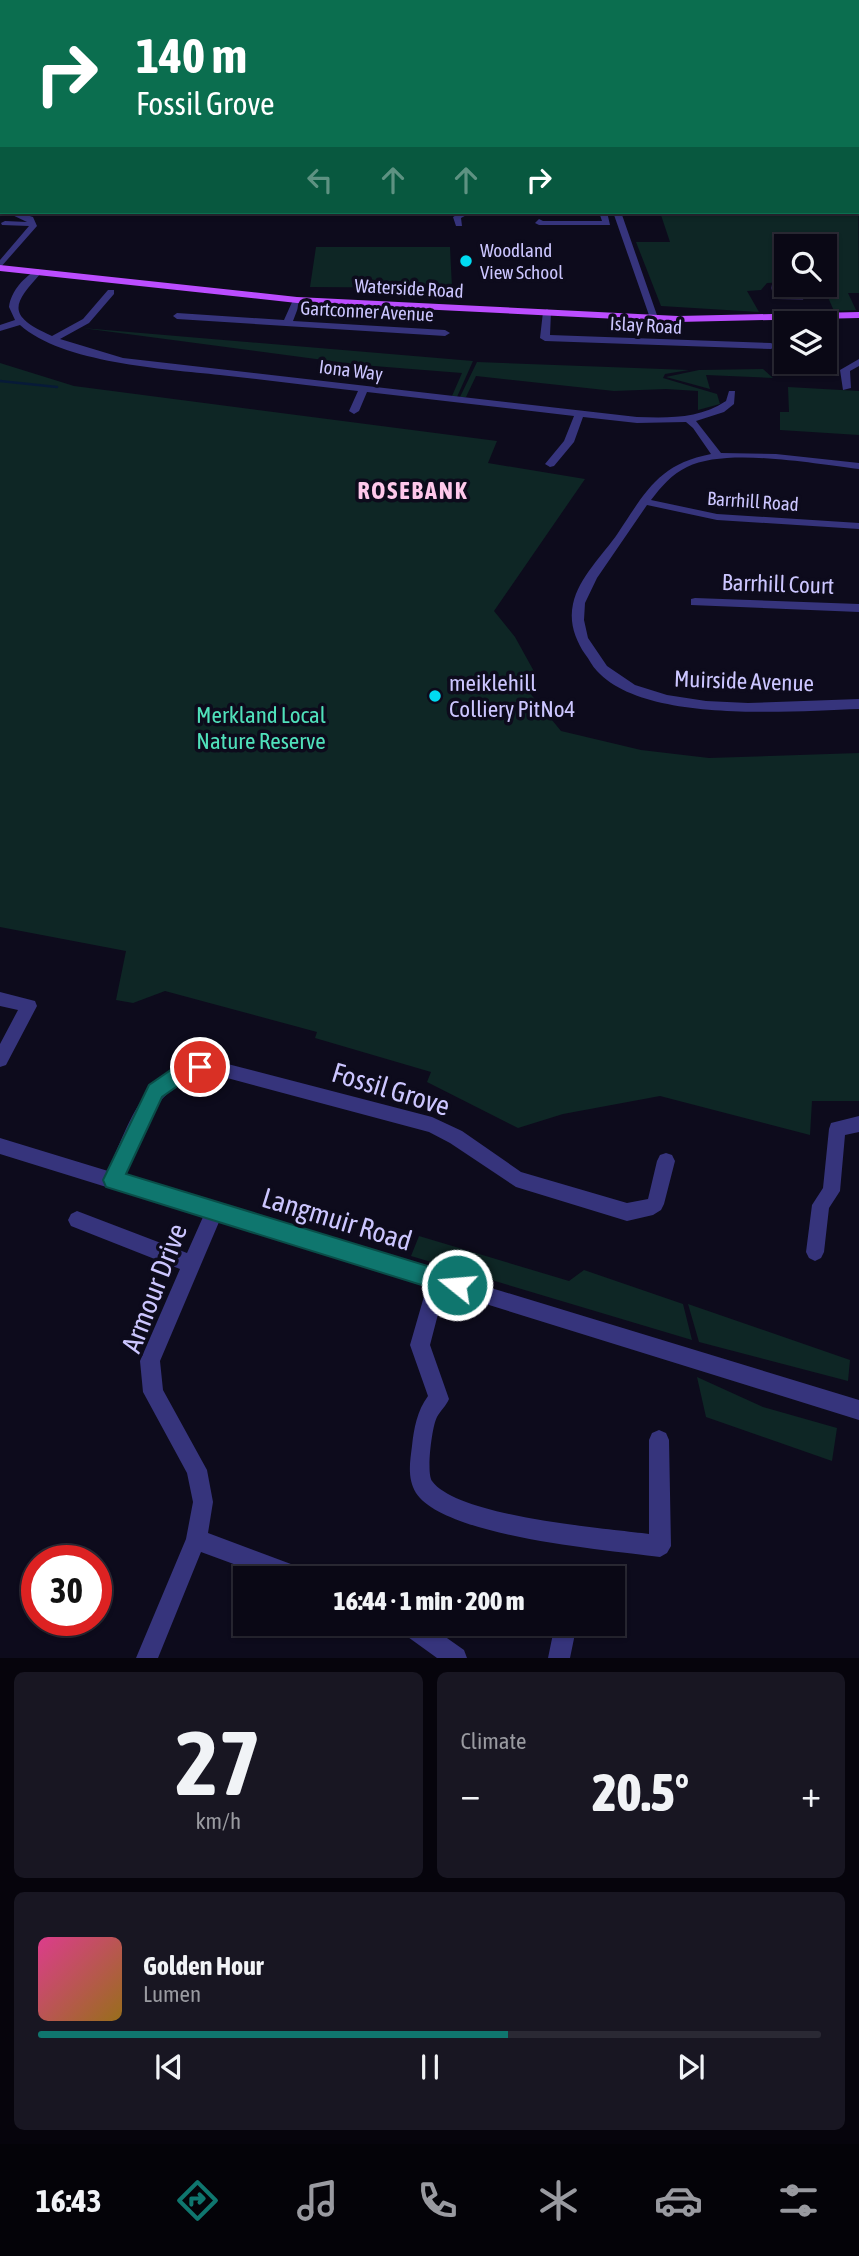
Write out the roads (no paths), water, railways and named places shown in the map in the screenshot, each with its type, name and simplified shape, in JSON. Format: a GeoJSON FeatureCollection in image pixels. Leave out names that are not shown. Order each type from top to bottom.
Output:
{"type":"FeatureCollection","features":[{"type":"Feature","properties":{"kind":"main road","name":"Waterside Road"},"geometry":{"type":"LineString","coordinates":[[0,266],[222,294],[297,300],[654,317],[859,315]]}},
{"type":"Feature","properties":{"kind":"street"},"geometry":{"type":"LineString","coordinates":[[459,224],[457,216],[462,214]]}},
{"type":"Feature","properties":{"kind":"street"},"geometry":{"type":"LineString","coordinates":[[539,221],[607,223],[604,214]]}},
{"type":"Feature","properties":{"kind":"street"},"geometry":{"type":"LineString","coordinates":[[618,214],[654,317]]}},
{"type":"Feature","properties":{"kind":"street"},"geometry":{"type":"LineString","coordinates":[[0,266],[33,223],[30,219],[6,221]]}},
{"type":"Feature","properties":{"kind":"street"},"geometry":{"type":"LineString","coordinates":[[6,221],[25,224]]}},
{"type":"Feature","properties":{"kind":"street"},"geometry":{"type":"LineString","coordinates":[[0,245],[17,246]]}},
{"type":"Feature","properties":{"kind":"street"},"geometry":{"type":"LineString","coordinates":[[0,328],[22,321],[14,311],[14,303],[20,291],[38,272]]}},
{"type":"Feature","properties":{"kind":"street"},"geometry":{"type":"LineString","coordinates":[[54,339],[86,321],[111,292]]}},
{"type":"Feature","properties":{"kind":"street","name":"Gartconner Avenue"},"geometry":{"type":"LineString","coordinates":[[287,323],[297,300]]}},
{"type":"Feature","properties":{"kind":"street","name":"Islay Road"},"geometry":{"type":"LineString","coordinates":[[547,312],[545,338],[771,346]]}},
{"type":"Feature","properties":{"kind":"street","name":"Gartconner Avenue"},"geometry":{"type":"LineString","coordinates":[[177,316],[445,333]]}},
{"type":"Feature","properties":{"kind":"street","name":"Iona Way"},"geometry":{"type":"LineString","coordinates":[[22,321],[83,351],[136,363],[579,415],[632,420],[688,419],[723,408],[731,402],[732,393]]}},
{"type":"Feature","properties":{"kind":"street"},"geometry":{"type":"LineString","coordinates":[[846,388],[845,370],[859,362]]}},
{"type":"Feature","properties":{"kind":"street"},"geometry":{"type":"LineString","coordinates":[[354,411],[364,389]]}},
{"type":"Feature","properties":{"kind":"street"},"geometry":{"type":"LineString","coordinates":[[550,464],[569,442],[579,415]]}},
{"type":"Feature","properties":{"kind":"street"},"geometry":{"type":"LineString","coordinates":[[688,419],[697,426],[718,456]]}},
{"type":"Feature","properties":{"kind":"street","name":"Muirside Avenue"},"geometry":{"type":"LineString","coordinates":[[859,466],[718,456],[694,460],[676,468],[646,502],[584,589],[578,604],[581,637],[594,663],[605,674],[632,691],[670,701],[737,706],[859,704]]}},
{"type":"Feature","properties":{"kind":"street","name":"Barrhill Road"},"geometry":{"type":"LineString","coordinates":[[646,502],[718,517],[859,526]]}},
{"type":"Feature","properties":{"kind":"street","name":"Barrhill Court"},"geometry":{"type":"LineString","coordinates":[[695,602],[859,608]]}},
{"type":"Feature","properties":{"kind":"street"},"geometry":{"type":"LineString","coordinates":[[0,999],[29,1006],[0,1060]]}},
{"type":"Feature","properties":{"kind":"street","name":"Fossil Grove"},"geometry":{"type":"LineString","coordinates":[[113,1180],[155,1091],[184,1071],[200,1067],[216,1068],[432,1125],[516,1179],[627,1212],[647,1209],[655,1204],[666,1161]]}},
{"type":"Feature","properties":{"kind":"street"},"geometry":{"type":"LineString","coordinates":[[816,1252],[821,1205],[831,1191],[836,1129],[859,1124]]}},
{"type":"Feature","properties":{"kind":"street","name":"Langmuir Road"},"geometry":{"type":"LineString","coordinates":[[0,1146],[859,1410]]}},
{"type":"Feature","properties":{"kind":"street","name":"Armour Drive"},"geometry":{"type":"LineString","coordinates":[[147,1657],[196,1539],[203,1502],[197,1470],[153,1392],[150,1361],[214,1212]]}},
{"type":"Feature","properties":{"kind":"street"},"geometry":{"type":"LineString","coordinates":[[77,1220],[192,1264]]}},
{"type":"Feature","properties":{"kind":"street"},"geometry":{"type":"LineString","coordinates":[[438,1279],[420,1345],[439,1399],[426,1412],[419,1473],[424,1487],[435,1498],[448,1507],[526,1526],[660,1546],[659,1440]]}},
{"type":"Feature","properties":{"kind":"street"},"geometry":{"type":"LineString","coordinates":[[196,1539],[267,1566]]}},
{"type":"Feature","properties":{"kind":"street"},"geometry":{"type":"LineString","coordinates":[[426,1636],[456,1657]]}},
{"type":"Feature","properties":{"kind":"street"},"geometry":{"type":"LineString","coordinates":[[559,1657],[563,1636]]}},
{"type":"Feature","properties":{"kind":"waterway"},"geometry":{"type":"LineString","coordinates":[[0,381],[57,387]]}},
{"type":"Feature","properties":{"kind":"place","name":"Woodland View School"},"geometry":{"type":"Point","coordinates":[466,261]}},
{"type":"Feature","properties":{"kind":"place","name":"meiklehill Colliery PitNo4"},"geometry":{"type":"Point","coordinates":[435,696]}},
{"type":"Feature","properties":{"kind":"district","name":"ROSEBANK"},"geometry":{"type":"Point","coordinates":[413,491]}},
{"type":"Feature","properties":{"kind":"park label","name":"Merkland Local Nature Reserve"},"geometry":{"type":"Point","coordinates":[261,728]}}]}
